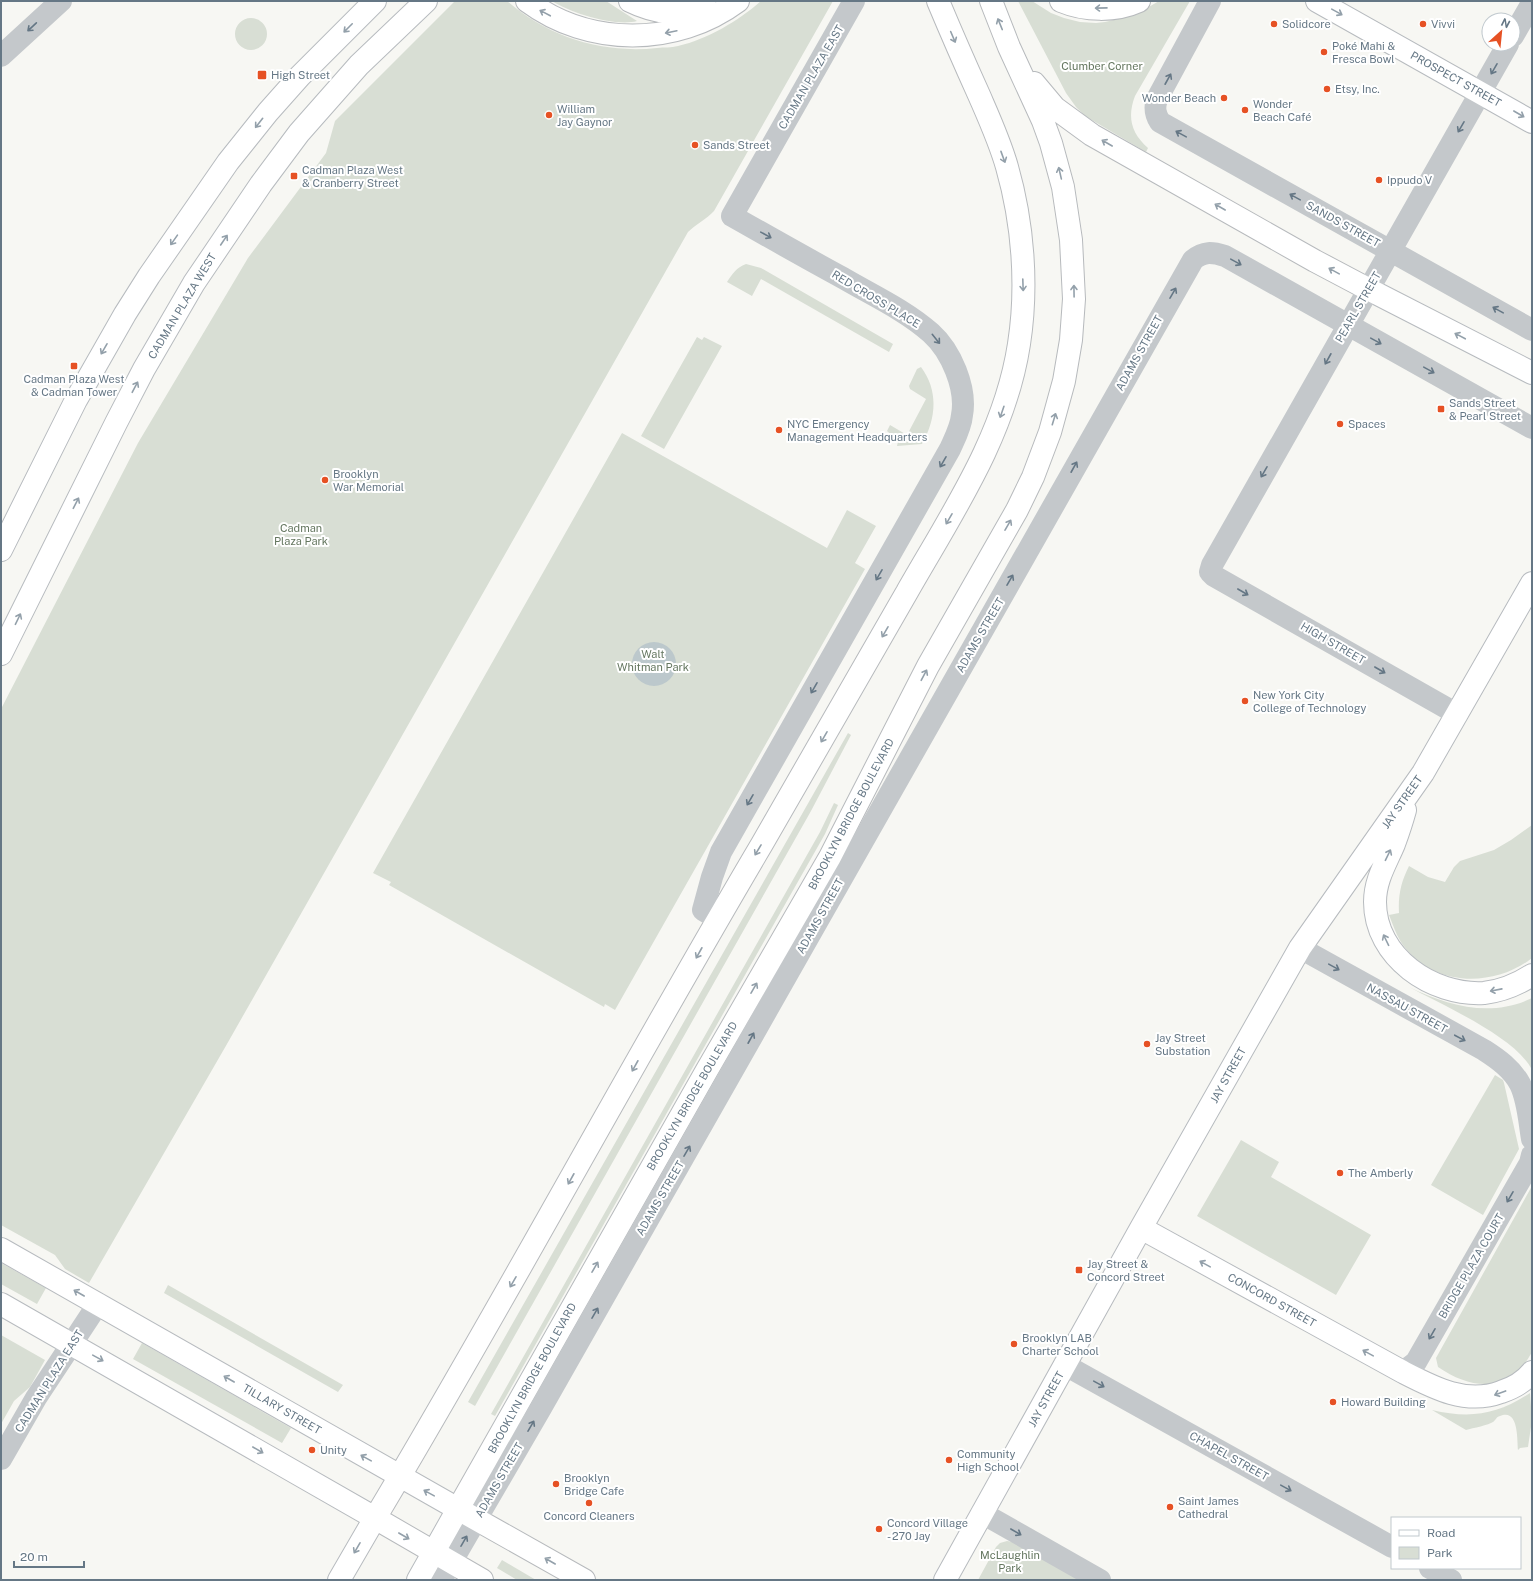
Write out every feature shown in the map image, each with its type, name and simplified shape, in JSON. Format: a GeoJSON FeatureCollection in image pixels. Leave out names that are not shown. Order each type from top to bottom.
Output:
{"type":"FeatureCollection","features":[{"type":"Feature","properties":{"kind":"main road"},"geometry":{"type":"LineString","coordinates":[[1,550],[76,400],[125,314],[149,276],[228,162],[268,112],[300,76],[375,1]]}},
{"type":"Feature","properties":{"kind":"main road","name":"CADMAN PLAZA WEST"},"geometry":{"type":"LineString","coordinates":[[1,654],[144,369],[194,283],[261,184],[299,133],[359,66],[426,1]]}},
{"type":"Feature","properties":{"kind":"main road"},"geometry":{"type":"LineString","coordinates":[[526,1],[540,11],[557,20],[581,28],[612,35],[654,35],[688,27],[695,25],[735,3]]}},
{"type":"Feature","properties":{"kind":"main road"},"geometry":{"type":"LineString","coordinates":[[630,1],[656,11],[673,14],[700,12],[735,3]]}},
{"type":"Feature","properties":{"kind":"main road"},"geometry":{"type":"LineString","coordinates":[[339,1580],[532,1248],[710,915],[821,744],[968,485],[996,429],[1011,385],[1019,344],[1024,291],[1017,214],[1006,164],[938,1]]}},
{"type":"Feature","properties":{"kind":"main road","name":"BROOKLYN BRIDGE BOULEVARD"},"geometry":{"type":"LineString","coordinates":[[467,1514],[710,1063],[830,857],[928,666],[1017,510],[1044,450],[1058,408],[1068,361],[1074,299],[1071,240],[1063,187],[1051,144],[991,1]]}},
{"type":"Feature","properties":{"kind":"main road"},"geometry":{"type":"LineString","coordinates":[[1061,1],[1076,6],[1097,9],[1120,7],[1139,1]]}},
{"type":"Feature","properties":{"kind":"main road","name":"PROSPECT STREET"},"geometry":{"type":"LineString","coordinates":[[1318,1],[1480,94],[1532,122]]}},
{"type":"Feature","properties":{"kind":"main road"},"geometry":{"type":"LineString","coordinates":[[1009,47],[1041,92],[1055,108],[1079,126],[1309,257],[1532,373]]}},
{"type":"Feature","properties":{"kind":"main road","name":"JAY STREET"},"geometry":{"type":"LineString","coordinates":[[945,1580],[1141,1228],[1300,948],[1410,793],[1532,582]]}},
{"type":"Feature","properties":{"kind":"main road"},"geometry":{"type":"LineString","coordinates":[[1410,793],[1399,829],[1384,865],[1376,892],[1375,910],[1380,928],[1387,944],[1397,958],[1428,981],[1464,992],[1484,992],[1504,989],[1523,981],[1532,975]]}},
{"type":"Feature","properties":{"kind":"main road","name":"CONCORD STREET"},"geometry":{"type":"LineString","coordinates":[[1141,1228],[1403,1372],[1444,1392],[1464,1397],[1479,1398],[1493,1395],[1509,1390],[1532,1372]]}},
{"type":"Feature","properties":{"kind":"main road","name":"TILLARY STREET"},"geometry":{"type":"LineString","coordinates":[[1,1249],[400,1477],[584,1580]]}},
{"type":"Feature","properties":{"kind":"main road"},"geometry":{"type":"LineString","coordinates":[[1,1304],[375,1518],[442,1565],[482,1580]]}},
{"type":"Feature","properties":{"kind":"main road"},"geometry":{"type":"LineString","coordinates":[[418,1580],[442,1565]]}},
{"type":"Feature","properties":{"kind":"street"},"geometry":{"type":"LineString","coordinates":[[1,56],[61,1]]}},
{"type":"Feature","properties":{"kind":"street","name":"CADMAN PLAZA EAST"},"geometry":{"type":"LineString","coordinates":[[732,216],[854,1]]}},
{"type":"Feature","properties":{"kind":"street","name":"SANDS STREET"},"geometry":{"type":"LineString","coordinates":[[1210,1],[1157,99],[1155,107],[1156,115],[1160,122],[1532,330]]}},
{"type":"Feature","properties":{"kind":"street"},"geometry":{"type":"LineString","coordinates":[[1521,22],[1532,3]]}},
{"type":"Feature","properties":{"kind":"street","name":"PEARL STREET"},"geometry":{"type":"LineString","coordinates":[[1210,572],[1212,565],[1347,325],[1504,52]]}},
{"type":"Feature","properties":{"kind":"street","name":"RED CROSS PLACE"},"geometry":{"type":"LineString","coordinates":[[710,915],[716,865],[728,839],[950,449],[960,426],[963,414],[963,400],[958,374],[950,359],[932,334],[919,322],[732,216]]}},
{"type":"Feature","properties":{"kind":"street","name":"ADAMS STREET"},"geometry":{"type":"LineString","coordinates":[[442,1565],[467,1514],[549,1394],[1189,265],[1200,254],[1207,252],[1225,256],[1347,325]]}},
{"type":"Feature","properties":{"kind":"street"},"geometry":{"type":"LineString","coordinates":[[1347,325],[1532,428]]}},
{"type":"Feature","properties":{"kind":"street","name":"HIGH STREET"},"geometry":{"type":"LineString","coordinates":[[1210,572],[1221,580],[1457,714]]}},
{"type":"Feature","properties":{"kind":"street","name":"NASSAU STREET"},"geometry":{"type":"LineString","coordinates":[[1300,948],[1484,1050],[1501,1061],[1512,1072],[1520,1084],[1524,1095],[1532,1139]]}},
{"type":"Feature","properties":{"kind":"street","name":"BRIDGE PLAZA COURT"},"geometry":{"type":"LineString","coordinates":[[1403,1372],[1412,1367],[1421,1354],[1530,1163],[1532,1155]]}},
{"type":"Feature","properties":{"kind":"street","name":"CADMAN PLAZA EAST"},"geometry":{"type":"LineString","coordinates":[[1,1459],[36,1398],[98,1304]]}},
{"type":"Feature","properties":{"kind":"street","name":"CHAPEL STREET"},"geometry":{"type":"LineString","coordinates":[[1065,1365],[1391,1546]]}},
{"type":"Feature","properties":{"kind":"street"},"geometry":{"type":"LineString","coordinates":[[982,1513],[1100,1580]]}},
{"type":"Feature","properties":{"kind":"street"},"geometry":{"type":"LineString","coordinates":[[1432,1569],[1451,1580]]}},
{"type":"Feature","properties":{"kind":"green space","name":"Cadman Plaza Park"},"geometry":{"type":"Polygon","coordinates":[[[455,1],[507,1],[523,14],[558,33],[596,45],[636,49],[675,47],[700,39],[733,22],[761,1],[833,1],[714,211],[688,232],[227,1044],[89,1283],[65,1269],[55,1255],[1,1225],[1,709],[138,443],[248,258],[326,153],[335,121],[455,1]]]}},
{"type":"Feature","properties":{"kind":"green space"},"geometry":{"type":"Polygon","coordinates":[[[552,1],[606,1],[637,21],[617,22],[593,18],[560,6],[552,1]]]}},
{"type":"Feature","properties":{"kind":"green space","name":"Clumber Corner"},"geometry":{"type":"Polygon","coordinates":[[[1018,1],[1032,1],[1051,13],[1064,18],[1080,22],[1096,23],[1135,15],[1159,1],[1190,1],[1135,96],[1131,111],[1132,124],[1142,142],[1148,148],[1146,152],[1085,116],[1076,107],[1066,93],[1018,1]]]}},
{"type":"Feature","properties":{"kind":"green space"},"geometry":{"type":"Polygon","coordinates":[[[248,18],[254,18],[264,25],[267,34],[266,40],[260,47],[254,50],[248,50],[238,43],[235,37],[235,31],[242,21],[248,18]]]}},
{"type":"Feature","properties":{"kind":"green space"},"geometry":{"type":"Polygon","coordinates":[[[746,264],[761,268],[893,344],[889,352],[761,279],[752,296],[727,282],[735,271],[746,264]]]}},
{"type":"Feature","properties":{"kind":"green space"},"geometry":{"type":"Polygon","coordinates":[[[697,337],[702,340],[704,337],[722,346],[664,449],[641,436],[697,337]]]}},
{"type":"Feature","properties":{"kind":"green space"},"geometry":{"type":"Polygon","coordinates":[[[921,367],[927,376],[933,395],[933,415],[930,425],[922,444],[897,446],[898,441],[887,431],[890,425],[907,435],[926,399],[910,389],[909,386],[917,369],[921,367]]]}},
{"type":"Feature","properties":{"kind":"green space","name":"Walt Whitman Park"},"geometry":{"type":"Polygon","coordinates":[[[622,433],[827,548],[847,510],[876,526],[855,563],[865,569],[615,1010],[605,1004],[604,1007],[389,885],[391,882],[373,873],[622,433]]]}},
{"type":"Feature","properties":{"kind":"green space"},"geometry":{"type":"Polygon","coordinates":[[[848,733],[851,735],[811,811],[475,1406],[468,1402],[848,733]]]}},
{"type":"Feature","properties":{"kind":"green space"},"geometry":{"type":"Polygon","coordinates":[[[834,803],[838,805],[825,834],[495,1416],[491,1414],[820,832],[834,803]]]}},
{"type":"Feature","properties":{"kind":"green space"},"geometry":{"type":"Polygon","coordinates":[[[1532,825],[1532,958],[1517,968],[1500,975],[1482,978],[1464,978],[1447,975],[1430,969],[1416,959],[1401,942],[1389,915],[1399,913],[1401,889],[1409,866],[1428,877],[1445,882],[1454,867],[1460,861],[1494,850],[1532,825]]]}},
{"type":"Feature","properties":{"kind":"green space"},"geometry":{"type":"Polygon","coordinates":[[[1409,987],[1439,1000],[1470,1007],[1501,1007],[1516,1004],[1532,998],[1532,1070],[1511,1046],[1495,1034],[1458,1012],[1409,987]]]}},
{"type":"Feature","properties":{"kind":"green space"},"geometry":{"type":"Polygon","coordinates":[[[1495,1075],[1503,1080],[1504,1083],[1519,1149],[1483,1215],[1431,1185],[1495,1075]]]}},
{"type":"Feature","properties":{"kind":"green space"},"geometry":{"type":"Polygon","coordinates":[[[1241,1140],[1279,1162],[1271,1177],[1371,1235],[1336,1295],[1197,1216],[1241,1140]]]}},
{"type":"Feature","properties":{"kind":"green space"},"geometry":{"type":"Polygon","coordinates":[[[1532,1186],[1532,1352],[1523,1365],[1513,1375],[1502,1381],[1490,1384],[1477,1384],[1464,1381],[1438,1367],[1436,1358],[1532,1186]]]}},
{"type":"Feature","properties":{"kind":"green space"},"geometry":{"type":"Polygon","coordinates":[[[1,1263],[46,1288],[37,1304],[1,1284],[1,1263]]]}},
{"type":"Feature","properties":{"kind":"green space"},"geometry":{"type":"Polygon","coordinates":[[[168,1285],[343,1385],[338,1392],[164,1293],[168,1285]]]}},
{"type":"Feature","properties":{"kind":"green space"},"geometry":{"type":"Polygon","coordinates":[[[1,1335],[45,1360],[30,1387],[14,1401],[1,1424],[1,1335]]]}},
{"type":"Feature","properties":{"kind":"green space"},"geometry":{"type":"Polygon","coordinates":[[[142,1343],[291,1428],[282,1443],[133,1359],[142,1343]]]}},
{"type":"Feature","properties":{"kind":"green space"},"geometry":{"type":"Polygon","coordinates":[[[1530,1393],[1532,1420],[1528,1447],[1520,1448],[1518,1450],[1516,1426],[1511,1417],[1506,1415],[1500,1416],[1491,1423],[1466,1430],[1432,1410],[1459,1414],[1483,1413],[1506,1406],[1530,1393]]]}},
{"type":"Feature","properties":{"kind":"green space","name":"McLaughlin Park"},"geometry":{"type":"Polygon","coordinates":[[[1007,1541],[1013,1542],[1082,1580],[978,1580],[996,1547],[1000,1543],[1007,1541]]]}},
{"type":"Feature","properties":{"kind":"green space"},"geometry":{"type":"Polygon","coordinates":[[[502,1560],[536,1580],[517,1580],[497,1568],[502,1560]]]}},
{"type":"Feature","properties":{"kind":"shaded area"},"geometry":{"type":"Polygon","coordinates":[[[650,642],[658,642],[670,648],[676,660],[676,668],[670,680],[658,686],[650,686],[638,680],[632,668],[632,660],[638,648],[650,642]]]}},
{"type":"Feature","properties":{"kind":"place","name":"Solidcore"},"geometry":{"type":"Point","coordinates":[1274,24]}},
{"type":"Feature","properties":{"kind":"place","name":"Vivvi"},"geometry":{"type":"Point","coordinates":[1423,24]}},
{"type":"Feature","properties":{"kind":"place","name":"Poké Mahi & Fresca Bowl"},"geometry":{"type":"Point","coordinates":[1324,52]}},
{"type":"Feature","properties":{"kind":"place","name":"High Street"},"geometry":{"type":"Point","coordinates":[262,75]}},
{"type":"Feature","properties":{"kind":"place","name":"Etsy, Inc."},"geometry":{"type":"Point","coordinates":[1327,89]}},
{"type":"Feature","properties":{"kind":"place","name":"Wonder Beach"},"geometry":{"type":"Point","coordinates":[1224,98]}},
{"type":"Feature","properties":{"kind":"place","name":"Wonder Beach Café"},"geometry":{"type":"Point","coordinates":[1245,110]}},
{"type":"Feature","properties":{"kind":"place","name":"William Jay Gaynor"},"geometry":{"type":"Point","coordinates":[549,115]}},
{"type":"Feature","properties":{"kind":"place","name":"Sands Street"},"geometry":{"type":"Point","coordinates":[695,145]}},
{"type":"Feature","properties":{"kind":"place","name":"Cadman Plaza West & Cranberry Street"},"geometry":{"type":"Point","coordinates":[294,176]}},
{"type":"Feature","properties":{"kind":"place","name":"Ippudo V"},"geometry":{"type":"Point","coordinates":[1379,180]}},
{"type":"Feature","properties":{"kind":"place","name":"Cadman Plaza West & Cadman Tower"},"geometry":{"type":"Point","coordinates":[74,366]}},
{"type":"Feature","properties":{"kind":"place","name":"Sands Street & Pearl Street"},"geometry":{"type":"Point","coordinates":[1441,409]}},
{"type":"Feature","properties":{"kind":"place","name":"Spaces"},"geometry":{"type":"Point","coordinates":[1340,424]}},
{"type":"Feature","properties":{"kind":"place","name":"NYC Emergency Management Headquarters"},"geometry":{"type":"Point","coordinates":[779,430]}},
{"type":"Feature","properties":{"kind":"place","name":"Brooklyn War Memorial"},"geometry":{"type":"Point","coordinates":[325,480]}},
{"type":"Feature","properties":{"kind":"place","name":"New York City College of Technology"},"geometry":{"type":"Point","coordinates":[1245,701]}},
{"type":"Feature","properties":{"kind":"place","name":"Jay Street Substation"},"geometry":{"type":"Point","coordinates":[1147,1044]}},
{"type":"Feature","properties":{"kind":"place","name":"The Amberly"},"geometry":{"type":"Point","coordinates":[1340,1173]}},
{"type":"Feature","properties":{"kind":"place","name":"Jay Street & Concord Street"},"geometry":{"type":"Point","coordinates":[1079,1270]}},
{"type":"Feature","properties":{"kind":"place","name":"Brooklyn LAB Charter School"},"geometry":{"type":"Point","coordinates":[1014,1344]}},
{"type":"Feature","properties":{"kind":"place","name":"Howard Building"},"geometry":{"type":"Point","coordinates":[1333,1402]}},
{"type":"Feature","properties":{"kind":"place","name":"Unity"},"geometry":{"type":"Point","coordinates":[312,1450]}},
{"type":"Feature","properties":{"kind":"place","name":"Community High School"},"geometry":{"type":"Point","coordinates":[949,1460]}},
{"type":"Feature","properties":{"kind":"place","name":"Brooklyn Bridge Cafe"},"geometry":{"type":"Point","coordinates":[556,1484]}},
{"type":"Feature","properties":{"kind":"place","name":"Concord Cleaners"},"geometry":{"type":"Point","coordinates":[589,1503]}},
{"type":"Feature","properties":{"kind":"place","name":"Saint James Cathedral"},"geometry":{"type":"Point","coordinates":[1170,1507]}},
{"type":"Feature","properties":{"kind":"place","name":"Concord Village - 270 Jay"},"geometry":{"type":"Point","coordinates":[879,1529]}}]}
